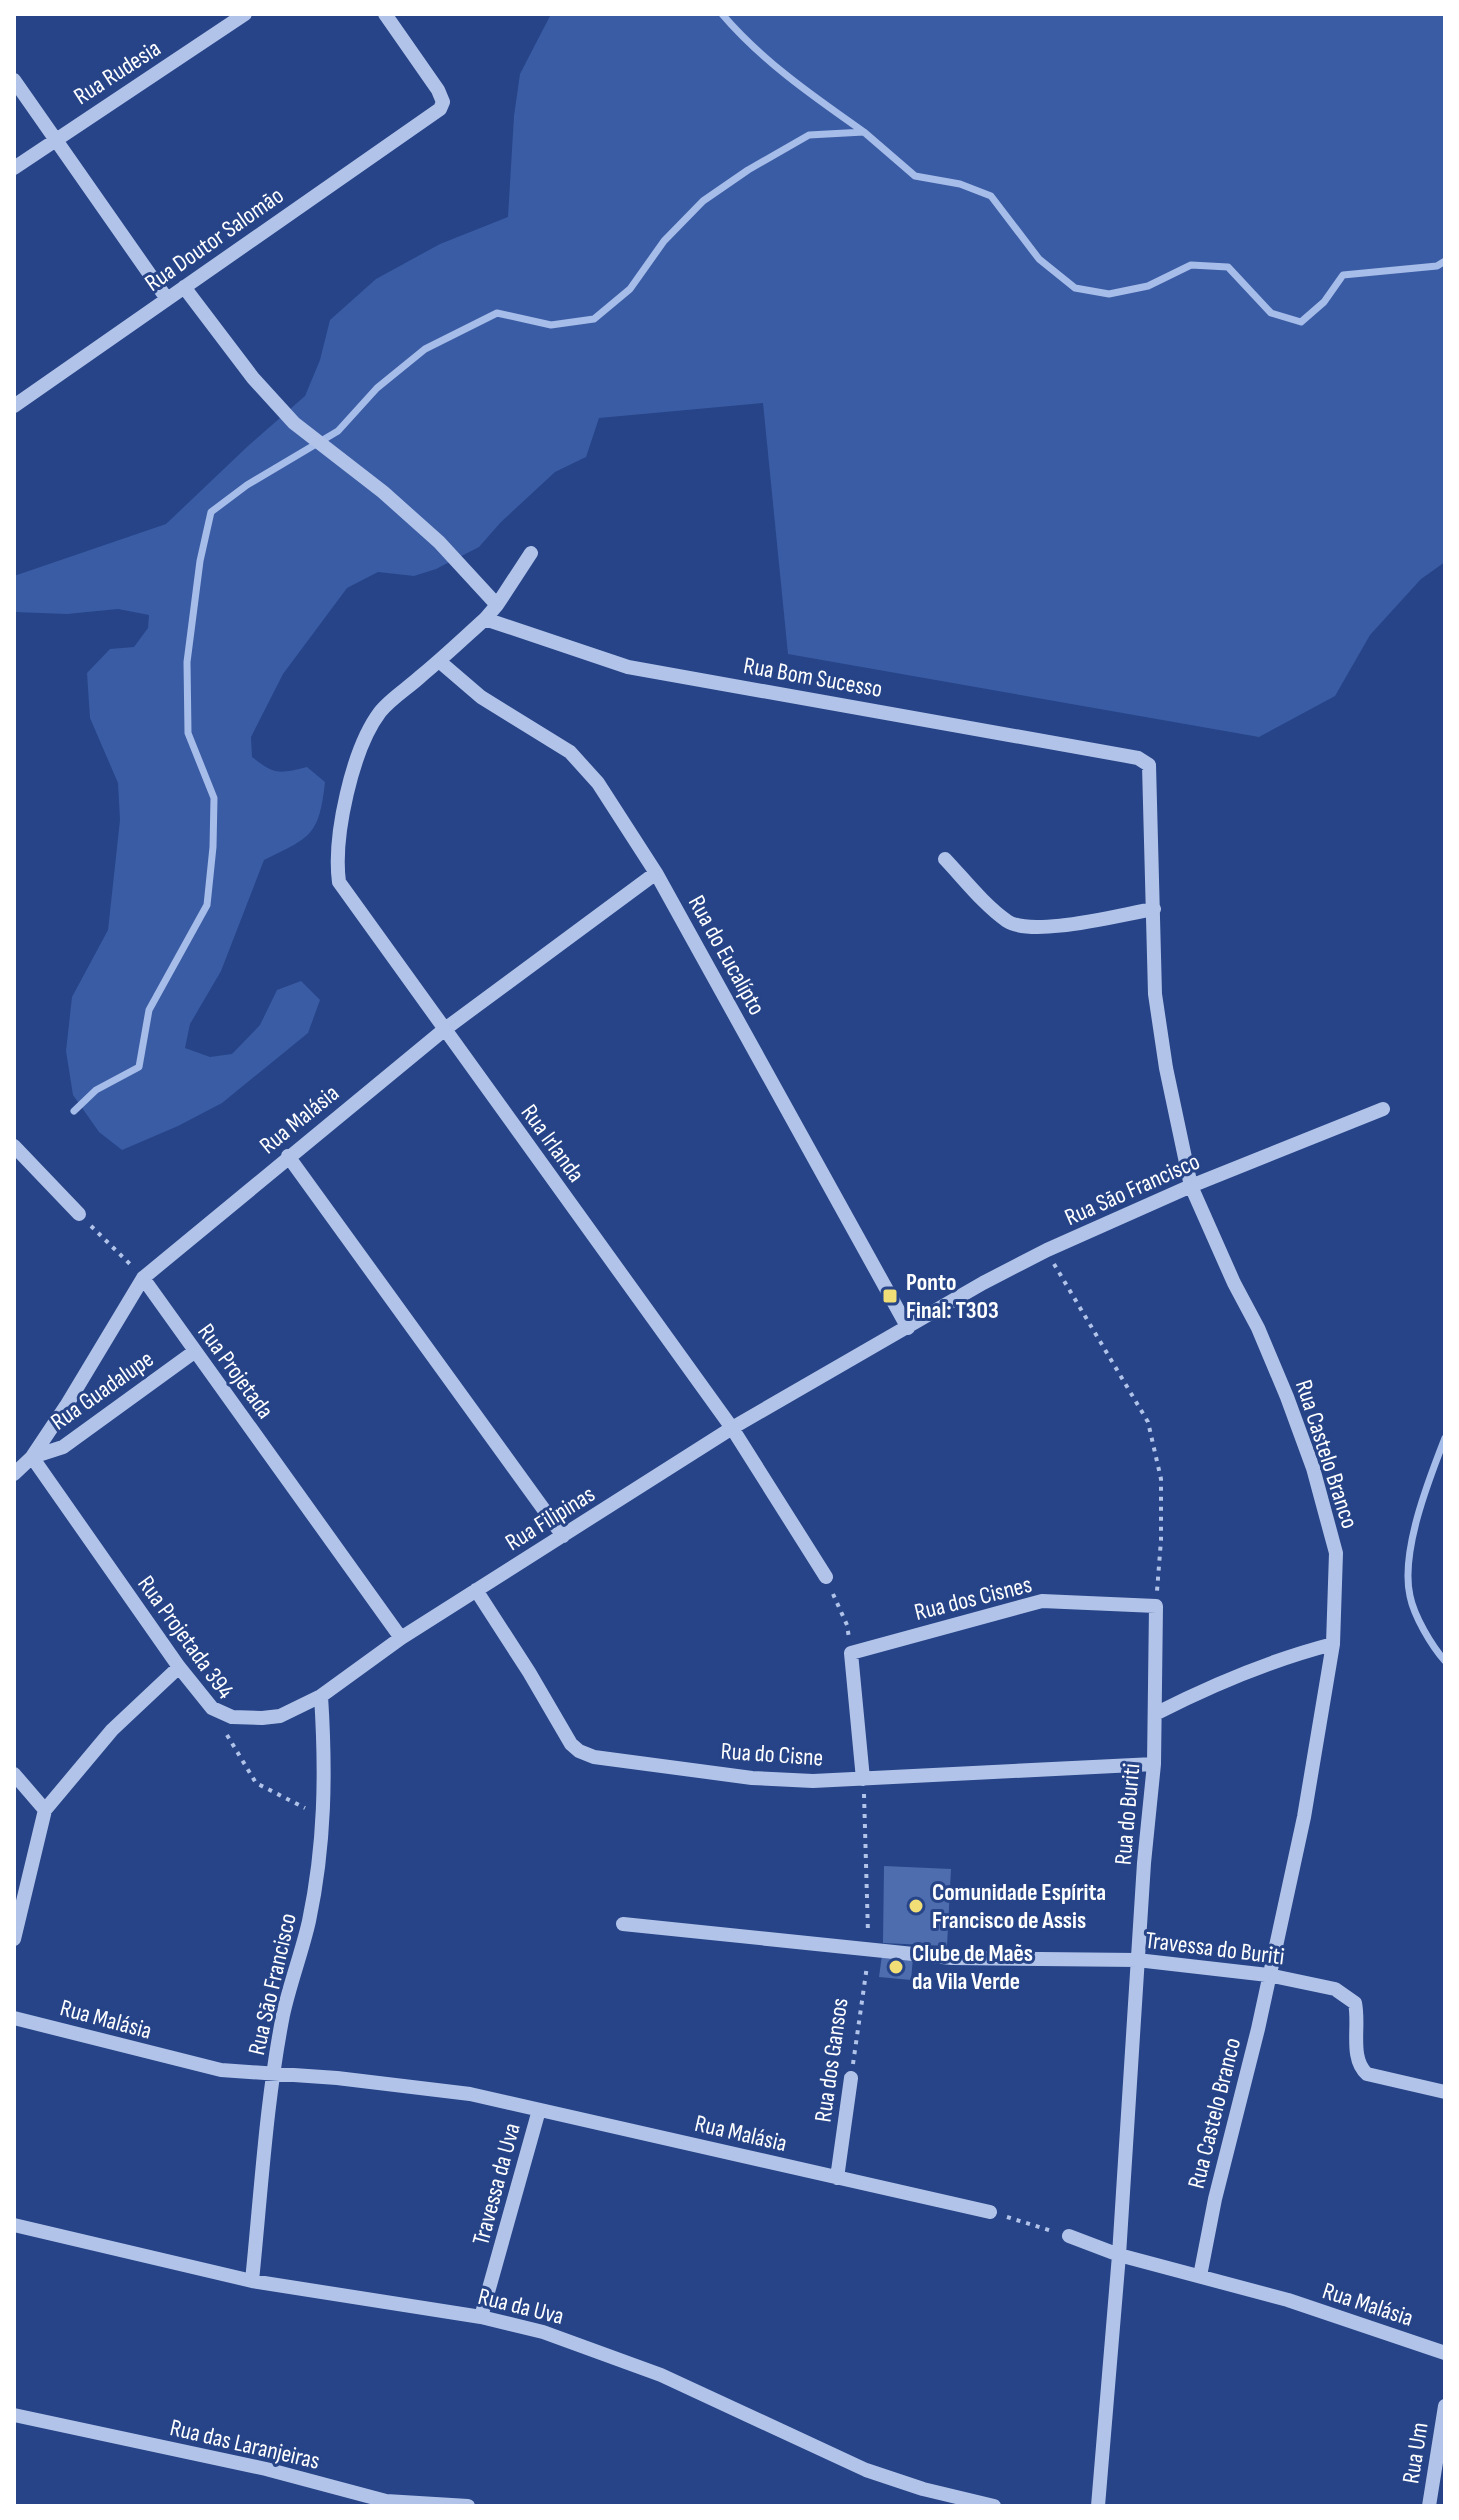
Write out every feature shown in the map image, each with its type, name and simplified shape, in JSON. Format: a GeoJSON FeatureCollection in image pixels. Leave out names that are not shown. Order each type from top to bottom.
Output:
{"type":"FeatureCollection","features":[{"type":"Feature","properties":{"kind":"street","name":"Rua Rudesia"},"geometry":{"type":"LineString","coordinates":[[14,168],[245,14]]}},
{"type":"Feature","properties":{"kind":"street","name":"Rua Doutor Salomão"},"geometry":{"type":"LineString","coordinates":[[14,406],[440,109],[443,102],[438,90],[385,14]]}},
{"type":"Feature","properties":{"kind":"street"},"geometry":{"type":"LineString","coordinates":[[14,80],[167,299]]}},
{"type":"Feature","properties":{"kind":"street"},"geometry":{"type":"LineString","coordinates":[[184,287],[253,378],[294,423],[383,492],[439,542],[497,605]]}},
{"type":"Feature","properties":{"kind":"street"},"geometry":{"type":"LineString","coordinates":[[439,661],[497,605],[531,553]]}},
{"type":"Feature","properties":{"kind":"street","name":"Rua Bom Sucesso"},"geometry":{"type":"LineString","coordinates":[[485,619],[628,667],[1138,758]]}},
{"type":"Feature","properties":{"kind":"street","name":"Rua do Eucalípto"},"geometry":{"type":"LineString","coordinates":[[439,661],[481,697],[570,752],[598,783],[656,873],[908,1328]]}},
{"type":"Feature","properties":{"kind":"street","name":"Rua Irlanda"},"geometry":{"type":"LineString","coordinates":[[439,661],[382,710],[368,730],[339,828],[336,863],[339,882],[732,1428]]}},
{"type":"Feature","properties":{"kind":"street","name":"Rua Castelo Branco"},"geometry":{"type":"LineString","coordinates":[[1138,758],[1146,761],[1151,772],[1155,994],[1166,1068],[1191,1186],[1258,1328],[1313,1468],[1336,1553],[1333,1644],[1304,1817],[1200,2276]]}},
{"type":"Feature","properties":{"kind":"street"},"geometry":{"type":"LineString","coordinates":[[945,859],[1000,916],[1018,926],[1049,927],[1154,909]]}},
{"type":"Feature","properties":{"kind":"street","name":"Rua Malásia"},"geometry":{"type":"LineString","coordinates":[[32,1457],[143,1278],[445,1029],[656,873]]}},
{"type":"Feature","properties":{"kind":"street","name":"Rua São Francisco"},"geometry":{"type":"LineString","coordinates":[[908,1328],[983,1283],[1047,1250],[1191,1186],[1383,1109]]}},
{"type":"Feature","properties":{"kind":"street"},"geometry":{"type":"LineString","coordinates":[[14,1146],[79,1214]]}},
{"type":"Feature","properties":{"kind":"street"},"geometry":{"type":"LineString","coordinates":[[288,1156],[563,1536]]}},
{"type":"Feature","properties":{"kind":"street","name":"Rua Projetada"},"geometry":{"type":"LineString","coordinates":[[143,1278],[401,1638]]}},
{"type":"Feature","properties":{"kind":"street","name":"Rua Filipinas"},"geometry":{"type":"LineString","coordinates":[[212,1708],[232,1717],[262,1718],[299,1709],[401,1638],[732,1428],[908,1328]]}},
{"type":"Feature","properties":{"kind":"street","name":"Rua Guadalupe"},"geometry":{"type":"LineString","coordinates":[[32,1457],[63,1447],[194,1352]]}},
{"type":"Feature","properties":{"kind":"street"},"geometry":{"type":"LineString","coordinates":[[732,1428],[826,1577]]}},
{"type":"Feature","properties":{"kind":"street"},"geometry":{"type":"LineString","coordinates":[[14,1474],[32,1457]]}},
{"type":"Feature","properties":{"kind":"street","name":"Rua Projetada 394"},"geometry":{"type":"LineString","coordinates":[[32,1457],[179,1667],[212,1708]]}},
{"type":"Feature","properties":{"kind":"street","name":"Rua do Cisne"},"geometry":{"type":"LineString","coordinates":[[476,1590],[560,1727],[579,1751],[594,1757],[752,1778],[813,1781],[1154,1764]]}},
{"type":"Feature","properties":{"kind":"street","name":"Rua dos Cisnes"},"geometry":{"type":"LineString","coordinates":[[863,1779],[851,1653],[1042,1601],[1156,1606]]}},
{"type":"Feature","properties":{"kind":"street","name":"Rua do Buriti"},"geometry":{"type":"LineString","coordinates":[[1098,2506],[1154,1764],[1156,1606]]}},
{"type":"Feature","properties":{"kind":"street"},"geometry":{"type":"LineString","coordinates":[[1157,1713],[1286,1656],[1333,1644]]}},
{"type":"Feature","properties":{"kind":"street"},"geometry":{"type":"LineString","coordinates":[[14,1939],[45,1810],[112,1730],[179,1667]]}},
{"type":"Feature","properties":{"kind":"street","name":"Rua São Francisco"},"geometry":{"type":"LineString","coordinates":[[252,2281],[283,2015],[318,1877],[326,1764],[321,1696]]}},
{"type":"Feature","properties":{"kind":"street"},"geometry":{"type":"LineString","coordinates":[[14,1774],[45,1810]]}},
{"type":"Feature","properties":{"kind":"street","name":"Travessa do Buriti"},"geometry":{"type":"LineString","coordinates":[[623,1924],[991,1961],[1137,1960],[1268,1975],[1335,1989],[1355,2003],[1358,2016],[1356,2054],[1359,2067],[1367,2074],[1445,2092]]}},
{"type":"Feature","properties":{"kind":"street","name":"Rua Malásia"},"geometry":{"type":"LineString","coordinates":[[14,2018],[221,2070],[337,2078],[470,2094],[990,2212]]}},
{"type":"Feature","properties":{"kind":"street","name":"Rua dos Gansos"},"geometry":{"type":"LineString","coordinates":[[837,2178],[851,2078]]}},
{"type":"Feature","properties":{"kind":"street","name":"Travessa da Uva"},"geometry":{"type":"LineString","coordinates":[[481,2317],[539,2110]]}},
{"type":"Feature","properties":{"kind":"street","name":"Rua da Uva"},"geometry":{"type":"LineString","coordinates":[[14,2225],[252,2281],[481,2317],[543,2332],[648,2369],[866,2470],[923,2489],[994,2506]]}},
{"type":"Feature","properties":{"kind":"street","name":"Rua Malásia"},"geometry":{"type":"LineString","coordinates":[[1069,2236],[1119,2255],[1288,2300],[1445,2353]]}},
{"type":"Feature","properties":{"kind":"street","name":"Rua Um"},"geometry":{"type":"LineString","coordinates":[[1429,2506],[1439,2475],[1445,2406]]}},
{"type":"Feature","properties":{"kind":"street","name":"Rua das Laranjeiras"},"geometry":{"type":"LineString","coordinates":[[14,2415],[266,2469],[386,2501],[468,2506]]}},
{"type":"Feature","properties":{"kind":"path"},"geometry":{"type":"LineString","coordinates":[[79,1214],[143,1278]]}},
{"type":"Feature","properties":{"kind":"path"},"geometry":{"type":"LineString","coordinates":[[1047,1250],[1148,1422],[1161,1479],[1156,1606]]}},
{"type":"Feature","properties":{"kind":"path"},"geometry":{"type":"LineString","coordinates":[[826,1577],[847,1625]]}},
{"type":"Feature","properties":{"kind":"path","name":"Rua Projetada 394"},"geometry":{"type":"LineString","coordinates":[[212,1708],[256,1783],[324,1818]]}},
{"type":"Feature","properties":{"kind":"path","name":"Rua dos Gansos"},"geometry":{"type":"LineString","coordinates":[[851,2078],[869,1949],[863,1779]]}},
{"type":"Feature","properties":{"kind":"path"},"geometry":{"type":"LineString","coordinates":[[990,2212],[1069,2236]]}},
{"type":"Feature","properties":{"kind":"shaded area"},"geometry":{"type":"Polygon","coordinates":[[[551,14],[1445,14],[1445,562],[1421,579],[1370,635],[1335,696],[1259,737],[788,654],[763,403],[599,418],[586,457],[555,472],[479,547],[436,569],[414,576],[378,572],[347,588],[283,674],[251,737],[252,757],[278,771],[307,767],[325,782],[320,814],[310,833],[293,846],[264,860],[221,971],[190,1024],[185,1048],[210,1057],[232,1054],[260,1025],[277,990],[301,981],[320,1000],[308,1033],[222,1103],[122,1150],[99,1132],[73,1095],[66,1051],[72,997],[108,930],[120,820],[118,783],[90,718],[87,673],[110,649],[134,647],[148,628],[149,615],[118,609],[67,614],[15,612],[14,576],[166,524],[305,396],[320,360],[330,320],[376,279],[440,244],[508,217],[514,116],[520,74],[551,14]]]}},
{"type":"Feature","properties":{"kind":"building","name":"Comunidade Espírita Francisco de Assis"},"geometry":{"type":"Polygon","coordinates":[[[884,1866],[951,1869],[947,1946],[883,1943],[884,1866]]]}},
{"type":"Feature","properties":{"kind":"building","name":"Clube de Maẽs da Vila Verde"},"geometry":{"type":"Polygon","coordinates":[[[882,1955],[913,1958],[911,1980],[879,1977],[882,1955]]]}},
{"type":"Feature","properties":{"kind":"waterway"},"geometry":{"type":"LineString","coordinates":[[722,14],[771,63],[864,132]]}},
{"type":"Feature","properties":{"kind":"waterway"},"geometry":{"type":"LineString","coordinates":[[74,1111],[96,1090],[139,1067],[149,1010],[207,905],[214,798],[188,733],[187,662],[200,561],[211,512],[247,485],[338,431],[377,388],[425,349],[497,313],[551,325],[594,319],[630,289],[664,241],[703,201],[748,170],[809,135],[864,132],[915,176],[960,184],[991,196],[1039,259],[1075,288],[1109,294],[1148,286],[1191,265],[1228,267],[1271,313],[1301,322],[1324,302],[1343,275],[1437,266],[1445,261]]}},
{"type":"Feature","properties":{"kind":"waterway"},"geometry":{"type":"LineString","coordinates":[[1445,1438],[1412,1537],[1408,1578],[1415,1612],[1445,1661]]}},
{"type":"Feature","properties":{"kind":"place","name":"Ponto Final: T303"},"geometry":{"type":"Point","coordinates":[890,1296]}},
{"type":"Feature","properties":{"kind":"place","name":"Comunidade Espírita Francisco de Assis"},"geometry":{"type":"Point","coordinates":[916,1906]}},
{"type":"Feature","properties":{"kind":"place","name":"Clube de Maẽs da Vila Verde"},"geometry":{"type":"Point","coordinates":[896,1967]}}]}
